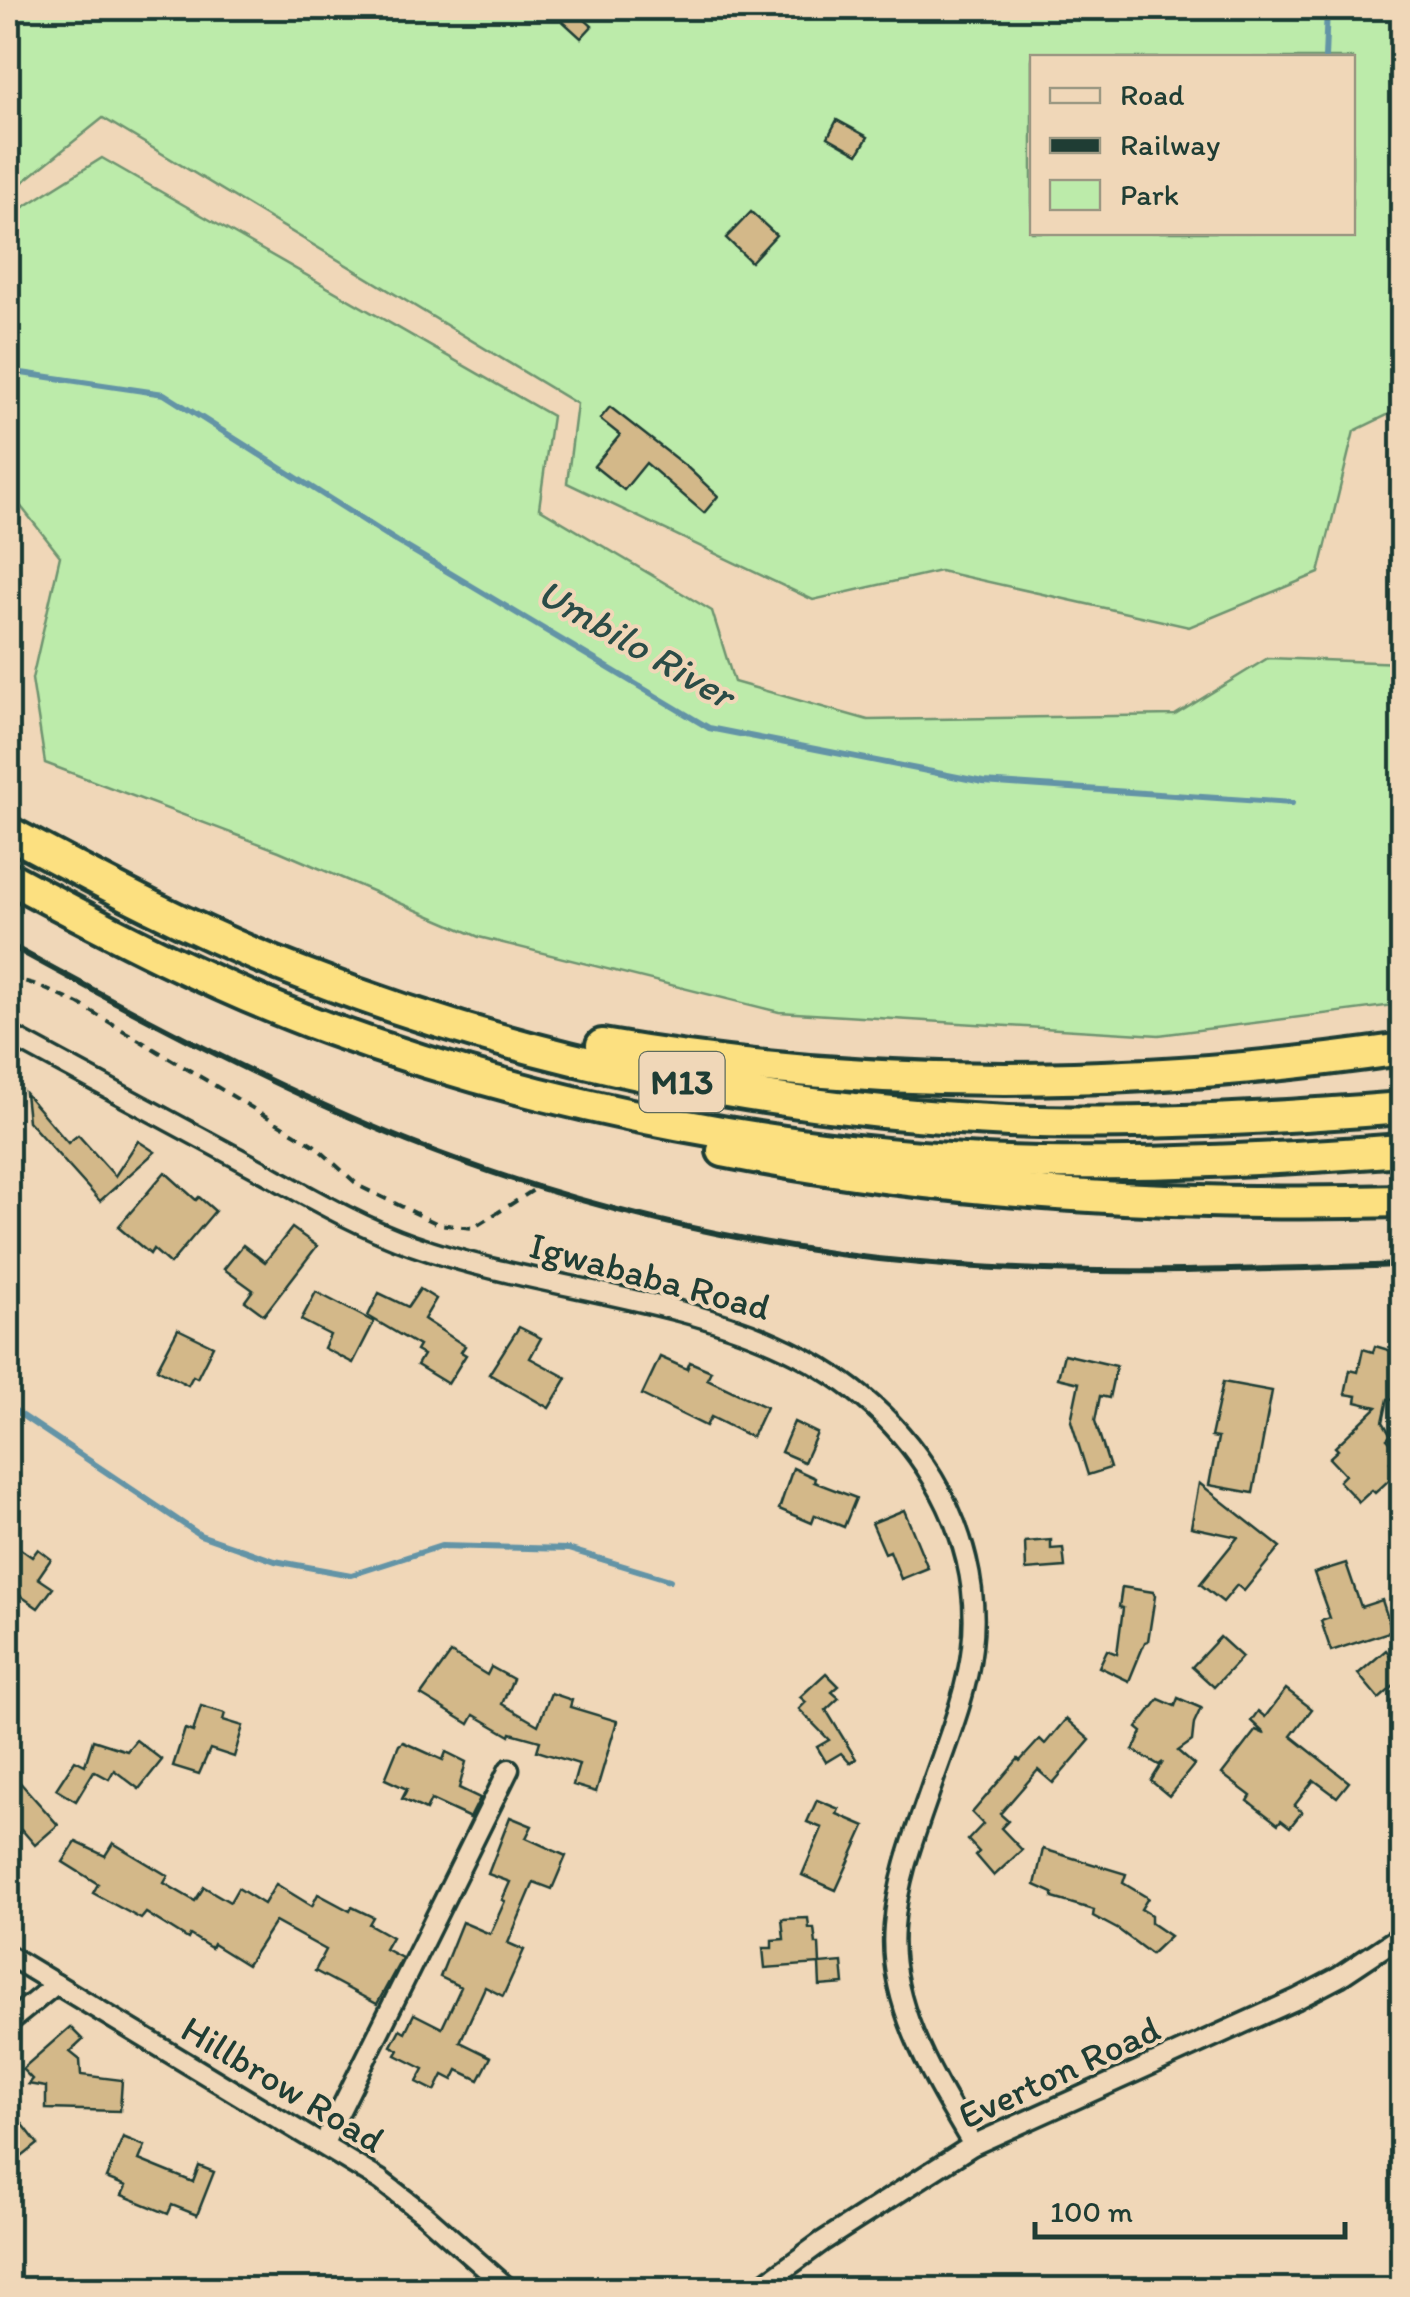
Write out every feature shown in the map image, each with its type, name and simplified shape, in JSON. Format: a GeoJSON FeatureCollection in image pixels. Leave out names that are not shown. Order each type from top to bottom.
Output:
{"type":"FeatureCollection","features":[{"type":"Feature","properties":{"kind":"highway","name":"M13"},"geometry":{"type":"LineString","coordinates":[[8,832],[166,916],[346,990],[466,1030],[678,1081],[794,1101],[1007,1120],[1130,1122],[1402,1108]]}},
{"type":"Feature","properties":{"kind":"highway","name":"M13"},"geometry":{"type":"LineString","coordinates":[[8,877],[88,920],[232,988],[329,1028],[497,1083],[745,1136],[918,1156],[1037,1163],[1153,1163],[1402,1150]]}},
{"type":"Feature","properties":{"kind":"highway"},"geometry":{"type":"LineString","coordinates":[[466,1030],[515,1031],[748,1067],[894,1078],[1165,1076],[1402,1049]]}},
{"type":"Feature","properties":{"kind":"highway"},"geometry":{"type":"LineString","coordinates":[[497,1083],[524,1096],[644,1136],[845,1172],[972,1186],[1150,1197],[1402,1200]]}},
{"type":"Feature","properties":{"kind":"street","name":"Igwababa Road"},"geometry":{"type":"LineString","coordinates":[[8,1034],[348,1217],[412,1245],[505,1272],[704,1318],[780,1344],[836,1376],[901,1433],[947,1502],[959,1532],[968,1562],[972,1647],[952,1726],[899,1891],[894,1928],[895,1970],[904,2008],[926,2060],[974,2145]]}},
{"type":"Feature","properties":{"kind":"street"},"geometry":{"type":"LineString","coordinates":[[323,2145],[508,1769]]}},
{"type":"Feature","properties":{"kind":"street","name":"Everton Road"},"geometry":{"type":"LineString","coordinates":[[756,2290],[823,2240],[974,2145],[1297,1999],[1339,1977],[1402,1935]]}},
{"type":"Feature","properties":{"kind":"street","name":"Hillbrow Road"},"geometry":{"type":"LineString","coordinates":[[8,1955],[400,2194],[510,2290]]}},
{"type":"Feature","properties":{"kind":"street"},"geometry":{"type":"LineString","coordinates":[[8,2023],[56,1984]]}},
{"type":"Feature","properties":{"kind":"path"},"geometry":{"type":"LineString","coordinates":[[8,976],[79,1004],[314,1145],[359,1186],[438,1224],[473,1228],[540,1186]]}},
{"type":"Feature","properties":{"kind":"green space"},"geometry":{"type":"Polygon","coordinates":[[[8,8],[1378,8],[1402,22],[1402,408],[1354,431],[1319,573],[1189,627],[940,571],[813,600],[567,483],[577,404],[103,118],[8,194],[8,8]]]}},
{"type":"Feature","properties":{"kind":"green space"},"geometry":{"type":"Polygon","coordinates":[[[102,158],[552,416],[539,508],[712,611],[734,682],[868,720],[1175,715],[1268,658],[1402,663],[1402,1004],[1159,1035],[779,1012],[479,937],[279,851],[45,763],[32,679],[60,556],[8,490],[8,217],[102,158]]]}},
{"type":"Feature","properties":{"kind":"building"},"geometry":{"type":"Polygon","coordinates":[[[548,8],[572,8],[592,26],[581,38],[548,8]]]}},
{"type":"Feature","properties":{"kind":"building"},"geometry":{"type":"Polygon","coordinates":[[[837,120],[868,137],[858,154],[828,137],[837,120]]]}},
{"type":"Feature","properties":{"kind":"building"},"geometry":{"type":"Polygon","coordinates":[[[751,212],[776,235],[751,262],[726,238],[751,212]]]}},
{"type":"Feature","properties":{"kind":"building"},"geometry":{"type":"Polygon","coordinates":[[[610,407],[718,496],[704,513],[646,463],[624,490],[594,466],[620,435],[600,419],[610,407]]]}},
{"type":"Feature","properties":{"kind":"building"},"geometry":{"type":"Polygon","coordinates":[[[25,1093],[68,1143],[78,1135],[115,1176],[138,1141],[155,1152],[100,1201],[28,1121],[25,1093]]]}},
{"type":"Feature","properties":{"kind":"building"},"geometry":{"type":"Polygon","coordinates":[[[165,1172],[196,1200],[199,1197],[215,1211],[170,1264],[153,1249],[150,1254],[118,1227],[165,1172]]]}},
{"type":"Feature","properties":{"kind":"building"},"geometry":{"type":"Polygon","coordinates":[[[292,1228],[317,1246],[264,1315],[245,1301],[253,1290],[224,1269],[243,1245],[265,1262],[292,1228]]]}},
{"type":"Feature","properties":{"kind":"building"},"geometry":{"type":"Polygon","coordinates":[[[420,1289],[436,1299],[424,1319],[465,1346],[461,1352],[466,1355],[448,1384],[417,1365],[423,1355],[416,1351],[419,1346],[368,1316],[379,1293],[408,1307],[420,1289]]]}},
{"type":"Feature","properties":{"kind":"building"},"geometry":{"type":"Polygon","coordinates":[[[316,1292],[374,1322],[353,1363],[324,1348],[330,1335],[301,1320],[316,1292]]]}},
{"type":"Feature","properties":{"kind":"building"},"geometry":{"type":"Polygon","coordinates":[[[519,1327],[541,1338],[530,1358],[567,1378],[549,1408],[489,1374],[519,1327]]]}},
{"type":"Feature","properties":{"kind":"building"},"geometry":{"type":"Polygon","coordinates":[[[178,1329],[213,1346],[197,1378],[193,1376],[188,1385],[157,1369],[178,1329]]]}},
{"type":"Feature","properties":{"kind":"building"},"geometry":{"type":"Polygon","coordinates":[[[1375,1346],[1402,1354],[1398,1401],[1388,1399],[1383,1422],[1391,1435],[1387,1439],[1400,1453],[1390,1462],[1397,1470],[1387,1482],[1359,1502],[1339,1481],[1345,1475],[1329,1458],[1338,1450],[1335,1447],[1377,1407],[1356,1402],[1357,1396],[1345,1394],[1350,1370],[1358,1372],[1363,1349],[1373,1352],[1375,1346]]]}},
{"type":"Feature","properties":{"kind":"building"},"geometry":{"type":"Polygon","coordinates":[[[1064,1354],[1116,1366],[1109,1398],[1100,1396],[1095,1421],[1110,1468],[1088,1475],[1071,1421],[1079,1383],[1058,1378],[1064,1354]]]}},
{"type":"Feature","properties":{"kind":"building"},"geometry":{"type":"Polygon","coordinates":[[[660,1357],[687,1369],[690,1362],[711,1371],[707,1379],[766,1407],[752,1437],[711,1417],[706,1426],[642,1395],[660,1357]]]}},
{"type":"Feature","properties":{"kind":"building"},"geometry":{"type":"Polygon","coordinates":[[[1223,1382],[1272,1391],[1253,1493],[1209,1485],[1218,1438],[1211,1437],[1223,1382]]]}},
{"type":"Feature","properties":{"kind":"building"},"geometry":{"type":"Polygon","coordinates":[[[794,1422],[817,1433],[804,1462],[781,1452],[794,1422]]]}},
{"type":"Feature","properties":{"kind":"building"},"geometry":{"type":"Polygon","coordinates":[[[793,1468],[815,1478],[814,1482],[856,1498],[844,1527],[815,1515],[812,1523],[779,1509],[793,1468]]]}},
{"type":"Feature","properties":{"kind":"building"},"geometry":{"type":"Polygon","coordinates":[[[1199,1483],[1280,1547],[1244,1591],[1237,1585],[1223,1602],[1200,1584],[1238,1537],[1191,1527],[1199,1483]]]}},
{"type":"Feature","properties":{"kind":"building"},"geometry":{"type":"Polygon","coordinates":[[[904,1510],[928,1568],[901,1579],[890,1551],[885,1553],[872,1523],[904,1510]]]}},
{"type":"Feature","properties":{"kind":"building"},"geometry":{"type":"Polygon","coordinates":[[[8,1540],[32,1557],[38,1549],[51,1559],[38,1578],[53,1588],[38,1608],[8,1587],[8,1540]]]}},
{"type":"Feature","properties":{"kind":"building"},"geometry":{"type":"Polygon","coordinates":[[[1051,1540],[1051,1549],[1063,1548],[1065,1567],[1026,1570],[1025,1542],[1051,1540]]]}},
{"type":"Feature","properties":{"kind":"building"},"geometry":{"type":"Polygon","coordinates":[[[1346,1563],[1361,1607],[1382,1600],[1392,1631],[1331,1651],[1321,1621],[1330,1618],[1314,1573],[1346,1563]]]}},
{"type":"Feature","properties":{"kind":"building"},"geometry":{"type":"Polygon","coordinates":[[[1122,1587],[1153,1592],[1155,1596],[1148,1641],[1129,1681],[1099,1667],[1107,1650],[1117,1654],[1122,1587]]]}},
{"type":"Feature","properties":{"kind":"building"},"geometry":{"type":"Polygon","coordinates":[[[1220,1637],[1242,1657],[1214,1687],[1192,1667],[1220,1637]]]}},
{"type":"Feature","properties":{"kind":"building"},"geometry":{"type":"Polygon","coordinates":[[[1386,1650],[1402,1670],[1402,1679],[1379,1699],[1358,1674],[1386,1650]]]}},
{"type":"Feature","properties":{"kind":"building"},"geometry":{"type":"Polygon","coordinates":[[[451,1653],[487,1675],[491,1667],[513,1679],[502,1704],[538,1725],[551,1693],[572,1700],[570,1707],[617,1721],[596,1792],[573,1785],[579,1764],[537,1751],[540,1741],[511,1733],[510,1736],[474,1715],[469,1724],[421,1695],[451,1653]]]}},
{"type":"Feature","properties":{"kind":"building"},"geometry":{"type":"Polygon","coordinates":[[[826,1673],[839,1686],[832,1692],[839,1698],[826,1710],[856,1759],[850,1763],[841,1753],[826,1762],[817,1747],[829,1740],[799,1709],[806,1702],[800,1697],[826,1673]]]}},
{"type":"Feature","properties":{"kind":"building"},"geometry":{"type":"Polygon","coordinates":[[[1286,1689],[1312,1709],[1291,1736],[1349,1782],[1337,1797],[1314,1780],[1294,1806],[1302,1812],[1290,1827],[1281,1820],[1278,1824],[1248,1801],[1251,1796],[1222,1774],[1256,1730],[1265,1734],[1251,1721],[1258,1711],[1265,1717],[1286,1689]]]}},
{"type":"Feature","properties":{"kind":"building"},"geometry":{"type":"Polygon","coordinates":[[[1178,1698],[1201,1708],[1192,1741],[1178,1751],[1194,1765],[1169,1796],[1151,1781],[1163,1762],[1159,1765],[1133,1750],[1142,1732],[1137,1728],[1159,1699],[1175,1706],[1178,1698]]]}},
{"type":"Feature","properties":{"kind":"building"},"geometry":{"type":"Polygon","coordinates":[[[201,1706],[225,1713],[223,1720],[243,1726],[234,1757],[210,1749],[199,1774],[173,1766],[185,1729],[193,1732],[201,1706]]]}},
{"type":"Feature","properties":{"kind":"building"},"geometry":{"type":"Polygon","coordinates":[[[1066,1719],[1090,1740],[1053,1783],[1038,1770],[1000,1814],[1008,1821],[1001,1828],[1022,1850],[994,1876],[968,1840],[983,1824],[972,1813],[1018,1759],[1040,1739],[1045,1744],[1066,1719]]]}},
{"type":"Feature","properties":{"kind":"building"},"geometry":{"type":"Polygon","coordinates":[[[93,1740],[127,1751],[136,1740],[162,1760],[139,1789],[114,1770],[109,1779],[94,1771],[76,1801],[56,1789],[75,1760],[85,1765],[93,1740]]]}},
{"type":"Feature","properties":{"kind":"building"},"geometry":{"type":"Polygon","coordinates":[[[403,1742],[443,1760],[446,1752],[466,1762],[459,1788],[480,1798],[470,1818],[431,1800],[426,1810],[402,1799],[407,1789],[385,1779],[403,1742]]]}},
{"type":"Feature","properties":{"kind":"building"},"geometry":{"type":"Polygon","coordinates":[[[8,1769],[58,1825],[35,1845],[22,1830],[8,1842],[8,1769]]]}},
{"type":"Feature","properties":{"kind":"building"},"geometry":{"type":"Polygon","coordinates":[[[817,1800],[865,1826],[836,1890],[802,1875],[822,1828],[807,1822],[817,1800]]]}},
{"type":"Feature","properties":{"kind":"building"},"geometry":{"type":"Polygon","coordinates":[[[510,1817],[532,1826],[526,1838],[566,1856],[552,1889],[534,1882],[508,1943],[524,1950],[503,1996],[485,1987],[460,2042],[491,2057],[479,2080],[458,2070],[453,2080],[443,2075],[435,2091],[417,2082],[424,2069],[396,2055],[399,2050],[391,2046],[400,2029],[405,2032],[414,2014],[442,2028],[461,1987],[440,1977],[462,1922],[490,1934],[505,1901],[502,1900],[510,1882],[488,1874],[510,1817]]]}},
{"type":"Feature","properties":{"kind":"building"},"geometry":{"type":"Polygon","coordinates":[[[76,1842],[105,1856],[113,1843],[168,1876],[164,1883],[195,1901],[204,1887],[230,1902],[238,1888],[264,1904],[276,1884],[312,1906],[318,1894],[350,1911],[352,1907],[373,1917],[369,1924],[392,1937],[385,1949],[402,1958],[377,2004],[315,1971],[326,1950],[275,1922],[247,1965],[213,1944],[211,1948],[190,1935],[188,1939],[146,1913],[141,1919],[93,1893],[98,1884],[63,1862],[76,1842]]]}},
{"type":"Feature","properties":{"kind":"building"},"geometry":{"type":"Polygon","coordinates":[[[1043,1849],[1126,1874],[1123,1883],[1148,1898],[1141,1909],[1151,1915],[1151,1923],[1170,1936],[1151,1954],[1093,1916],[1094,1910],[1053,1898],[1053,1893],[1035,1885],[1043,1849]]]}},
{"type":"Feature","properties":{"kind":"building"},"geometry":{"type":"Polygon","coordinates":[[[808,1918],[819,1944],[820,1964],[842,1962],[844,1984],[820,1986],[819,1964],[765,1968],[763,1948],[772,1948],[772,1940],[784,1939],[782,1919],[808,1918]]]}},
{"type":"Feature","properties":{"kind":"building"},"geometry":{"type":"Polygon","coordinates":[[[70,2027],[83,2040],[70,2052],[80,2060],[81,2075],[122,2080],[120,2111],[46,2109],[46,2087],[28,2084],[32,2079],[22,2069],[70,2027]]]}},
{"type":"Feature","properties":{"kind":"building"},"geometry":{"type":"Polygon","coordinates":[[[8,2105],[38,2144],[8,2168],[8,2105]]]}},
{"type":"Feature","properties":{"kind":"building"},"geometry":{"type":"Polygon","coordinates":[[[123,2137],[145,2146],[139,2160],[193,2182],[199,2166],[214,2172],[197,2215],[172,2205],[168,2214],[122,2195],[126,2186],[106,2178],[123,2137]]]}},
{"type":"Feature","properties":{"kind":"waterway"},"geometry":{"type":"LineString","coordinates":[[1325,55],[1327,8]]}},
{"type":"Feature","properties":{"kind":"waterway","name":"Umbilo River"},"geometry":{"type":"LineString","coordinates":[[8,371],[164,394],[398,542],[709,728],[983,782],[1292,803]]}},
{"type":"Feature","properties":{"kind":"waterway"},"geometry":{"type":"LineString","coordinates":[[8,1406],[200,1535],[275,1561],[351,1575],[441,1546],[568,1549],[670,1580]]}},
{"type":"Feature","properties":{"kind":"railway"},"geometry":{"type":"LineString","coordinates":[[8,944],[204,1048],[407,1141],[595,1204],[724,1235],[855,1256],[1040,1270],[1402,1265]]}}]}
